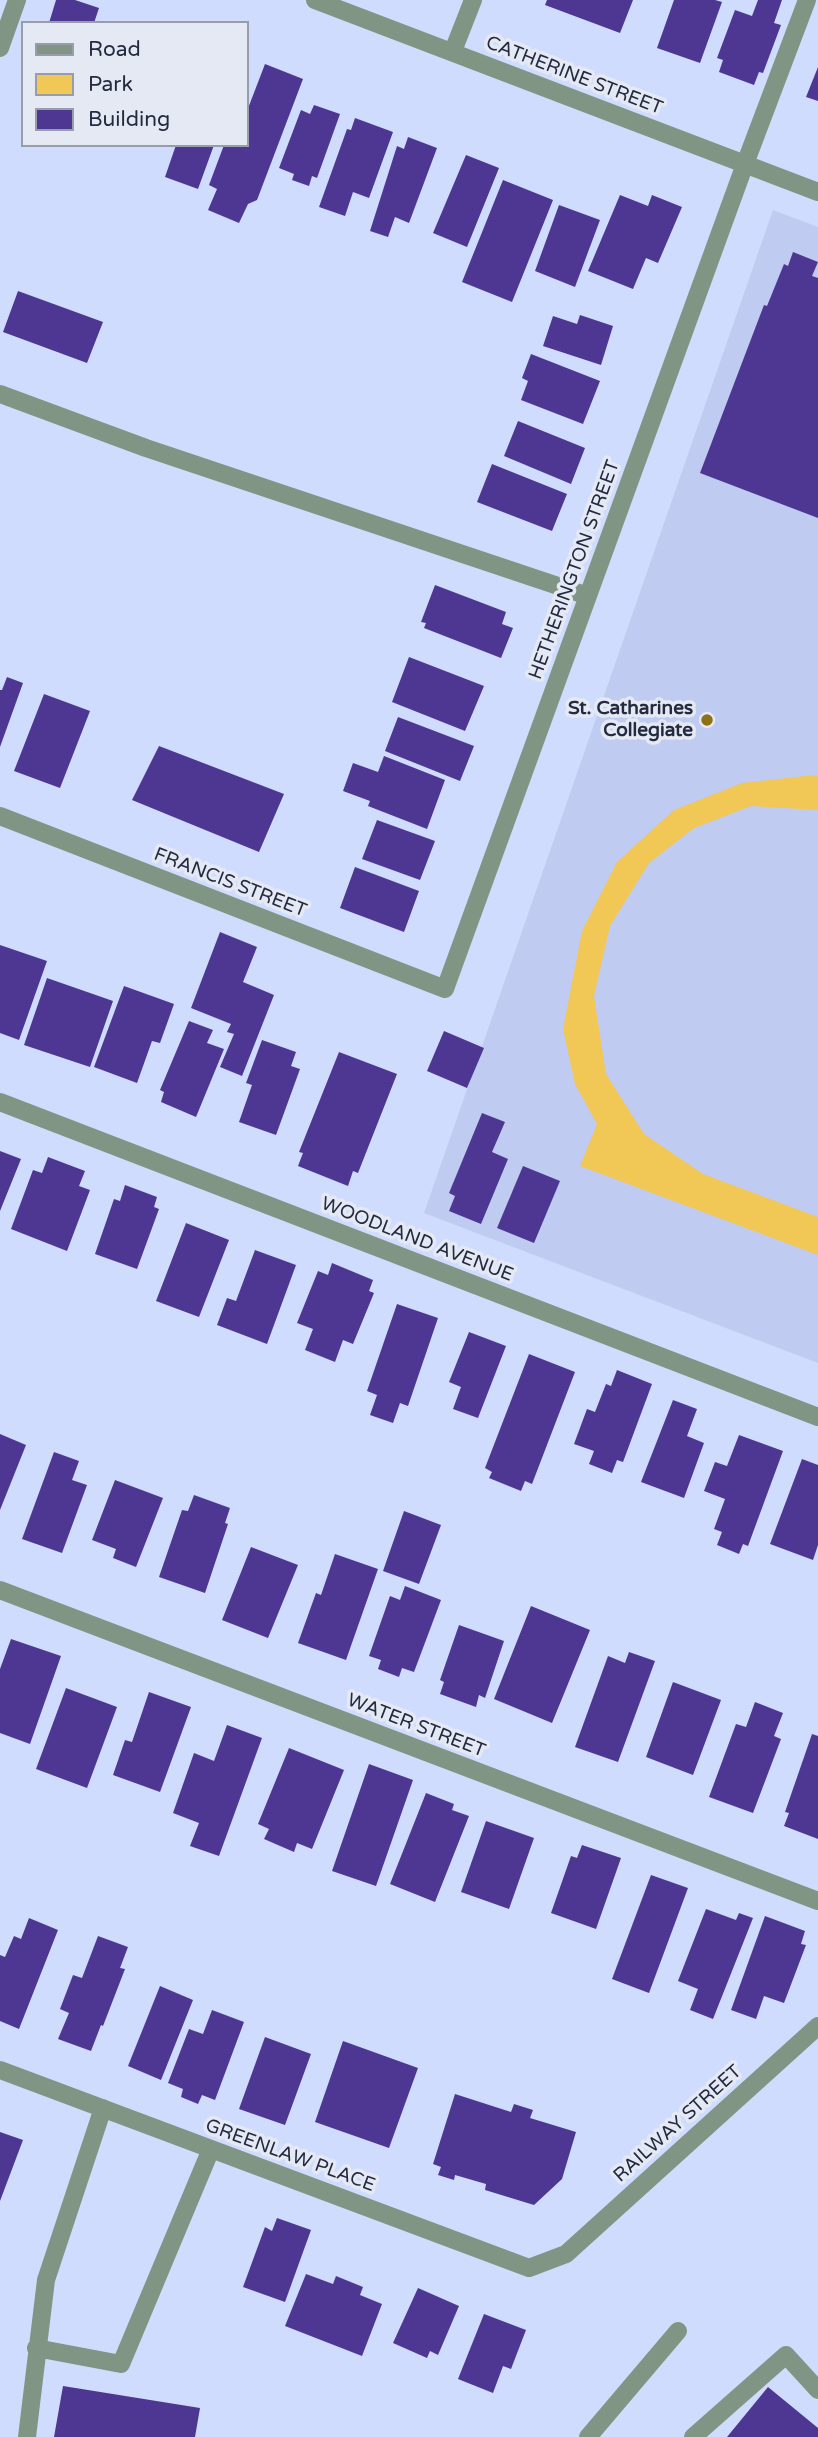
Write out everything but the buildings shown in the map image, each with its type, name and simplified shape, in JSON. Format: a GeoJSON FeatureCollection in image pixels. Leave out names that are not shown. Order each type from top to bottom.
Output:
{"type":"FeatureCollection","features":[{"type":"Feature","properties":{"kind":"street"},"geometry":{"type":"LineString","coordinates":[[0,48],[17,0]]}},
{"type":"Feature","properties":{"kind":"street","name":"CATHERINE STREET"},"geometry":{"type":"LineString","coordinates":[[315,0],[818,192]]}},
{"type":"Feature","properties":{"kind":"street"},"geometry":{"type":"LineString","coordinates":[[453,51],[473,0]]}},
{"type":"Feature","properties":{"kind":"street","name":"HETHERINGTON STREET"},"geometry":{"type":"LineString","coordinates":[[445,989],[807,0]]}},
{"type":"Feature","properties":{"kind":"street"},"geometry":{"type":"LineString","coordinates":[[0,394],[146,448],[588,596]]}},
{"type":"Feature","properties":{"kind":"street","name":"FRANCIS STREET"},"geometry":{"type":"LineString","coordinates":[[0,816],[445,989]]}},
{"type":"Feature","properties":{"kind":"street","name":"WOODLAND AVENUE"},"geometry":{"type":"LineString","coordinates":[[0,1102],[818,1417]]}},
{"type":"Feature","properties":{"kind":"street","name":"WATER STREET"},"geometry":{"type":"LineString","coordinates":[[0,1590],[818,1901]]}},
{"type":"Feature","properties":{"kind":"street","name":"RAILWAY STREET"},"geometry":{"type":"LineString","coordinates":[[566,2254],[818,2026]]}},
{"type":"Feature","properties":{"kind":"street","name":"GREENLAW PLACE"},"geometry":{"type":"LineString","coordinates":[[0,2070],[529,2268],[566,2254]]}},
{"type":"Feature","properties":{"kind":"street"},"geometry":{"type":"LineString","coordinates":[[27,2437],[46,2280],[103,2108]]}},
{"type":"Feature","properties":{"kind":"street"},"geometry":{"type":"LineString","coordinates":[[36,2348],[121,2364],[211,2149]]}},
{"type":"Feature","properties":{"kind":"street"},"geometry":{"type":"LineString","coordinates":[[588,2437],[678,2331]]}},
{"type":"Feature","properties":{"kind":"street"},"geometry":{"type":"LineString","coordinates":[[693,2437],[786,2355],[818,2390]]}},
{"type":"Feature","properties":{"kind":"shaded area","name":"St. Catharines Collegiate"},"geometry":{"type":"Polygon","coordinates":[[[773,210],[818,227],[818,1363],[424,1213],[773,210]]]}},
{"type":"Feature","properties":{"kind":"green space"},"geometry":{"type":"Polygon","coordinates":[[[818,776],[818,810],[751,806],[694,828],[649,863],[610,926],[594,996],[606,1074],[644,1134],[703,1174],[818,1217],[818,1255],[580,1166],[597,1124],[575,1084],[563,1029],[582,931],[617,862],[674,810],[742,783],[818,776]]]}},
{"type":"Feature","properties":{"kind":"place","name":"St. Catharines Collegiate"},"geometry":{"type":"Point","coordinates":[707,720]}}]}
